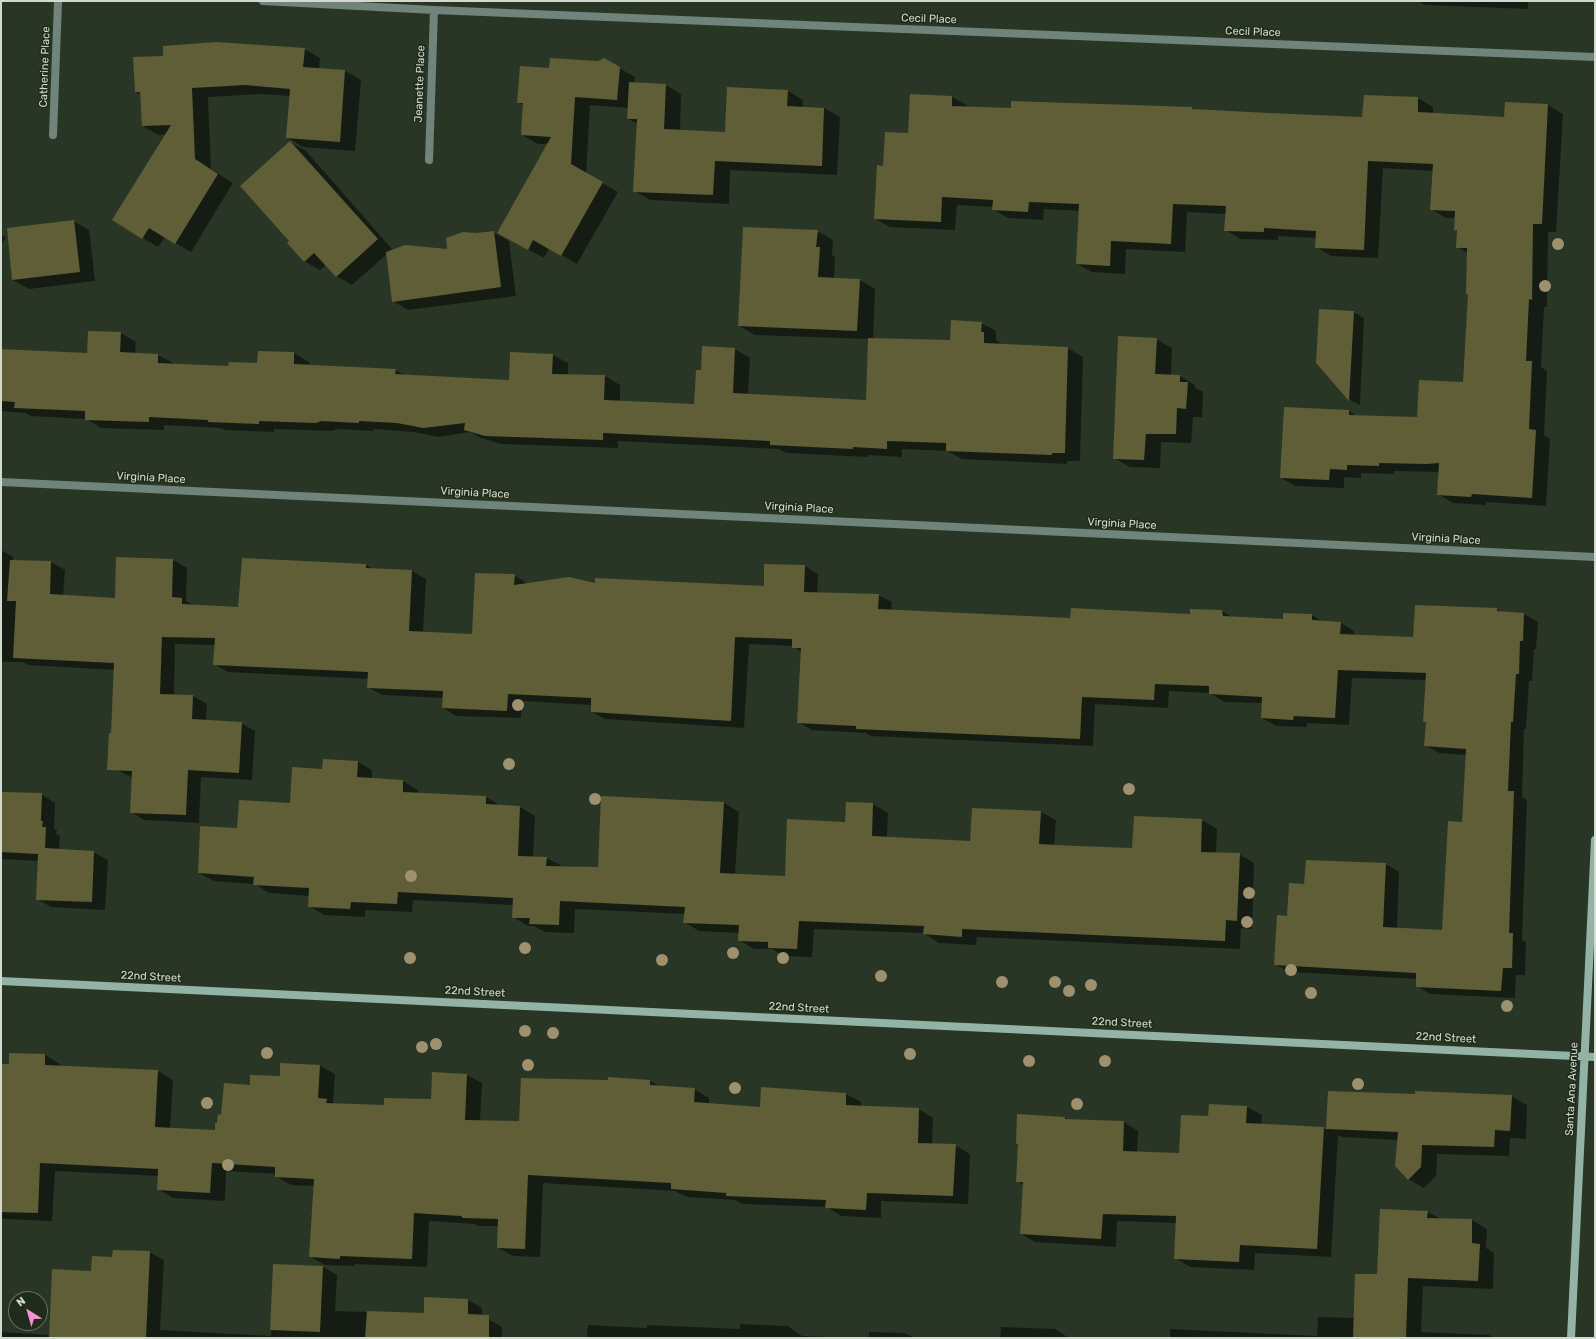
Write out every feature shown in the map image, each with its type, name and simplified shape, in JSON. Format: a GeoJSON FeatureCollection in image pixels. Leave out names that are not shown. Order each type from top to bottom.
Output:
{"type":"FeatureCollection","features":[{"type":"Feature","properties":{"kind":"street","name":"Catherine Place"},"geometry":{"type":"LineString","coordinates":[[53,135],[58,1]]}},
{"type":"Feature","properties":{"kind":"street","name":"Cecil Place"},"geometry":{"type":"LineString","coordinates":[[263,1],[434,10],[1595,57]]}},
{"type":"Feature","properties":{"kind":"street","name":"Jeanette Place"},"geometry":{"type":"LineString","coordinates":[[428,160],[434,10]]}},
{"type":"Feature","properties":{"kind":"street","name":"Virginia Place"},"geometry":{"type":"LineString","coordinates":[[1,482],[1595,557]]}},
{"type":"Feature","properties":{"kind":"street","name":"Santa Ana Avenue"},"geometry":{"type":"LineString","coordinates":[[1571,1338],[1595,840]]}},
{"type":"Feature","properties":{"kind":"street","name":"22nd Street"},"geometry":{"type":"LineString","coordinates":[[1,981],[1595,1057]]}},
{"type":"Feature","properties":{"kind":"building"},"geometry":{"type":"Polygon","coordinates":[[[216,42],[305,48],[303,67],[345,70],[340,142],[286,138],[290,89],[245,85],[192,88],[195,159],[218,174],[175,244],[149,228],[142,239],[112,220],[171,125],[142,126],[140,92],[135,92],[133,57],[163,56],[163,46],[216,42]]]}},
{"type":"Feature","properties":{"kind":"building"},"geometry":{"type":"Polygon","coordinates":[[[550,58],[598,61],[604,58],[620,67],[617,100],[575,97],[571,164],[603,182],[561,256],[533,240],[528,250],[497,233],[551,137],[521,135],[523,103],[517,103],[520,66],[549,68],[550,58]]]}},
{"type":"Feature","properties":{"kind":"building"},"geometry":{"type":"Polygon","coordinates":[[[629,82],[666,84],[664,129],[725,132],[727,87],[788,90],[787,106],[824,108],[822,166],[715,161],[713,195],[633,192],[637,119],[627,119],[629,82]]]}},
{"type":"Feature","properties":{"kind":"building"},"geometry":{"type":"Polygon","coordinates":[[[910,94],[952,96],[952,106],[1011,108],[1011,101],[1192,107],[1192,109],[1362,117],[1364,95],[1418,97],[1418,112],[1504,117],[1505,102],[1548,104],[1542,224],[1533,224],[1532,300],[1529,299],[1526,361],[1532,361],[1529,429],[1536,430],[1532,498],[1472,494],[1471,497],[1437,495],[1439,463],[1379,463],[1379,466],[1347,465],[1347,470],[1330,469],[1329,480],[1280,478],[1284,407],[1349,410],[1349,415],[1417,417],[1419,380],[1463,382],[1468,294],[1466,294],[1467,248],[1456,248],[1457,230],[1454,231],[1455,211],[1430,210],[1433,164],[1368,161],[1364,250],[1315,248],[1316,231],[1264,228],[1264,232],[1224,231],[1226,206],[1173,204],[1171,244],[1111,241],[1110,266],[1076,264],[1079,204],[1029,202],[1028,212],[992,210],[993,200],[942,197],[941,222],[874,219],[877,165],[883,166],[885,132],[908,133],[910,94]]]}},
{"type":"Feature","properties":{"kind":"building"},"geometry":{"type":"Polygon","coordinates":[[[290,141],[378,239],[336,277],[314,253],[304,262],[287,243],[289,241],[240,186],[290,141]]]}},
{"type":"Feature","properties":{"kind":"building"},"geometry":{"type":"Polygon","coordinates":[[[74,220],[80,272],[12,280],[7,228],[74,220]]]}},
{"type":"Feature","properties":{"kind":"building"},"geometry":{"type":"Polygon","coordinates":[[[743,227],[818,230],[816,247],[820,247],[818,277],[860,279],[857,331],[738,326],[743,227]]]}},
{"type":"Feature","properties":{"kind":"building"},"geometry":{"type":"Polygon","coordinates":[[[494,231],[501,287],[392,302],[386,252],[405,245],[447,249],[446,238],[463,232],[476,233],[494,231]]]}},
{"type":"Feature","properties":{"kind":"building"},"geometry":{"type":"Polygon","coordinates":[[[1319,309],[1354,311],[1349,401],[1316,363],[1319,309]]]}},
{"type":"Feature","properties":{"kind":"building"},"geometry":{"type":"Polygon","coordinates":[[[951,320],[982,322],[981,332],[984,332],[984,343],[1068,347],[1065,453],[1052,453],[1052,455],[946,451],[946,443],[887,441],[887,449],[853,447],[853,449],[770,445],[770,441],[603,433],[603,440],[485,436],[464,430],[465,423],[423,428],[397,423],[359,421],[359,423],[321,421],[316,423],[259,421],[259,424],[208,422],[208,420],[149,417],[149,422],[85,420],[85,411],[14,408],[15,402],[1,401],[1,349],[87,353],[88,331],[121,332],[120,352],[158,354],[158,363],[228,366],[229,362],[257,363],[258,351],[294,352],[294,364],[396,369],[395,374],[509,380],[510,352],[553,354],[552,374],[605,375],[604,400],[694,404],[696,370],[701,370],[702,346],[735,348],[733,393],[866,400],[868,338],[950,340],[951,320]]]}},
{"type":"Feature","properties":{"kind":"building"},"geometry":{"type":"Polygon","coordinates":[[[1118,336],[1157,338],[1155,374],[1180,375],[1180,382],[1188,382],[1186,409],[1177,408],[1176,434],[1146,434],[1144,460],[1113,459],[1118,336]]]}},
{"type":"Feature","properties":{"kind":"building"},"geometry":{"type":"Polygon","coordinates":[[[116,557],[173,559],[172,597],[182,598],[182,604],[238,607],[242,558],[366,564],[366,568],[412,570],[409,631],[472,634],[475,573],[515,574],[514,585],[569,577],[595,583],[595,578],[764,586],[764,564],[805,565],[804,592],[879,594],[878,609],[1070,618],[1071,608],[1190,614],[1190,609],[1222,610],[1223,616],[1283,619],[1283,613],[1312,614],[1312,620],[1341,622],[1340,634],[1413,637],[1415,605],[1497,608],[1497,611],[1524,613],[1523,641],[1520,641],[1519,674],[1516,674],[1513,722],[1511,722],[1508,791],[1514,791],[1509,933],[1513,933],[1512,968],[1503,968],[1501,991],[1416,987],[1416,973],[1274,965],[1277,915],[1287,916],[1289,883],[1304,884],[1306,860],[1386,863],[1383,927],[1442,930],[1448,821],[1462,822],[1466,749],[1424,746],[1426,722],[1423,722],[1426,673],[1338,670],[1335,718],[1294,716],[1293,720],[1261,718],[1262,697],[1209,694],[1209,686],[1155,684],[1154,700],[1082,697],[1080,739],[856,729],[856,726],[797,723],[801,648],[792,648],[792,639],[735,637],[731,721],[591,712],[591,698],[508,694],[507,711],[442,708],[443,691],[367,688],[368,672],[213,665],[215,638],[162,637],[160,694],[193,695],[192,719],[242,722],[239,773],[188,770],[186,815],[130,813],[132,771],[107,770],[109,733],[111,733],[114,663],[13,658],[16,601],[7,601],[10,560],[51,561],[50,594],[115,598],[116,557]]]}},
{"type":"Feature","properties":{"kind":"building"},"geometry":{"type":"Polygon","coordinates":[[[323,759],[358,761],[357,777],[403,780],[403,792],[486,796],[486,804],[520,806],[518,856],[547,857],[546,866],[598,867],[601,796],[724,802],[720,873],[785,876],[787,819],[845,822],[846,802],[873,803],[872,836],[970,841],[972,808],[1041,811],[1039,844],[1078,846],[1132,848],[1134,816],[1202,819],[1201,852],[1240,853],[1237,921],[1226,920],[1225,941],[962,929],[962,937],[923,934],[924,926],[799,921],[797,949],[768,948],[768,942],[738,941],[739,925],[683,923],[685,907],[560,901],[559,925],[529,924],[530,918],[512,918],[513,898],[398,892],[397,904],[351,902],[350,909],[308,907],[309,888],[253,885],[254,877],[198,873],[200,826],[237,828],[239,800],[290,803],[292,767],[322,769],[323,759]]]}},
{"type":"Feature","properties":{"kind":"building"},"geometry":{"type":"Polygon","coordinates":[[[1,792],[42,793],[41,821],[43,821],[42,827],[46,827],[45,848],[94,851],[92,902],[36,900],[38,854],[1,852],[1,792]]]}},
{"type":"Feature","properties":{"kind":"building"},"geometry":{"type":"Polygon","coordinates":[[[9,1053],[45,1054],[45,1065],[158,1070],[155,1127],[215,1130],[215,1123],[217,1123],[218,1114],[221,1115],[224,1083],[250,1085],[250,1075],[280,1076],[280,1063],[320,1065],[318,1098],[327,1099],[326,1103],[384,1105],[384,1098],[431,1099],[432,1072],[467,1074],[465,1120],[519,1121],[521,1078],[608,1080],[608,1077],[650,1080],[650,1085],[695,1088],[694,1102],[760,1107],[761,1087],[846,1093],[846,1105],[919,1108],[918,1143],[956,1144],[953,1196],[867,1193],[866,1210],[825,1208],[826,1200],[726,1196],[726,1193],[671,1189],[671,1183],[528,1175],[525,1249],[497,1248],[498,1219],[463,1218],[461,1216],[414,1213],[412,1259],[340,1256],[340,1259],[309,1257],[314,1179],[275,1177],[275,1167],[212,1163],[210,1193],[157,1190],[158,1169],[40,1163],[38,1213],[1,1212],[1,1064],[9,1064],[9,1053]]]}},
{"type":"Feature","properties":{"kind":"building"},"geometry":{"type":"Polygon","coordinates":[[[1328,1091],[1415,1094],[1415,1091],[1512,1095],[1510,1131],[1495,1130],[1494,1147],[1422,1145],[1421,1167],[1408,1180],[1395,1166],[1398,1132],[1326,1129],[1328,1091]]]}},
{"type":"Feature","properties":{"kind":"building"},"geometry":{"type":"Polygon","coordinates":[[[1209,1104],[1247,1106],[1246,1123],[1324,1127],[1317,1249],[1240,1245],[1239,1262],[1174,1259],[1176,1216],[1103,1214],[1101,1239],[1020,1234],[1023,1182],[1016,1182],[1018,1144],[1016,1144],[1017,1114],[1065,1117],[1065,1119],[1124,1121],[1123,1151],[1179,1153],[1181,1115],[1208,1116],[1209,1104]]]}},
{"type":"Feature","properties":{"kind":"building"},"geometry":{"type":"Polygon","coordinates":[[[1380,1209],[1428,1211],[1427,1218],[1472,1219],[1472,1243],[1480,1244],[1478,1281],[1408,1278],[1406,1338],[1353,1338],[1355,1274],[1377,1274],[1380,1209]]]}},
{"type":"Feature","properties":{"kind":"building"},"geometry":{"type":"Polygon","coordinates":[[[113,1250],[150,1251],[146,1338],[49,1338],[52,1269],[91,1271],[92,1256],[112,1257],[113,1250]]]}},
{"type":"Feature","properties":{"kind":"building"},"geometry":{"type":"Polygon","coordinates":[[[273,1264],[323,1266],[320,1332],[270,1330],[273,1264]]]}},
{"type":"Feature","properties":{"kind":"building"},"geometry":{"type":"Polygon","coordinates":[[[424,1297],[468,1299],[468,1314],[489,1315],[489,1338],[365,1338],[367,1311],[424,1313],[424,1297]]]}}]}
